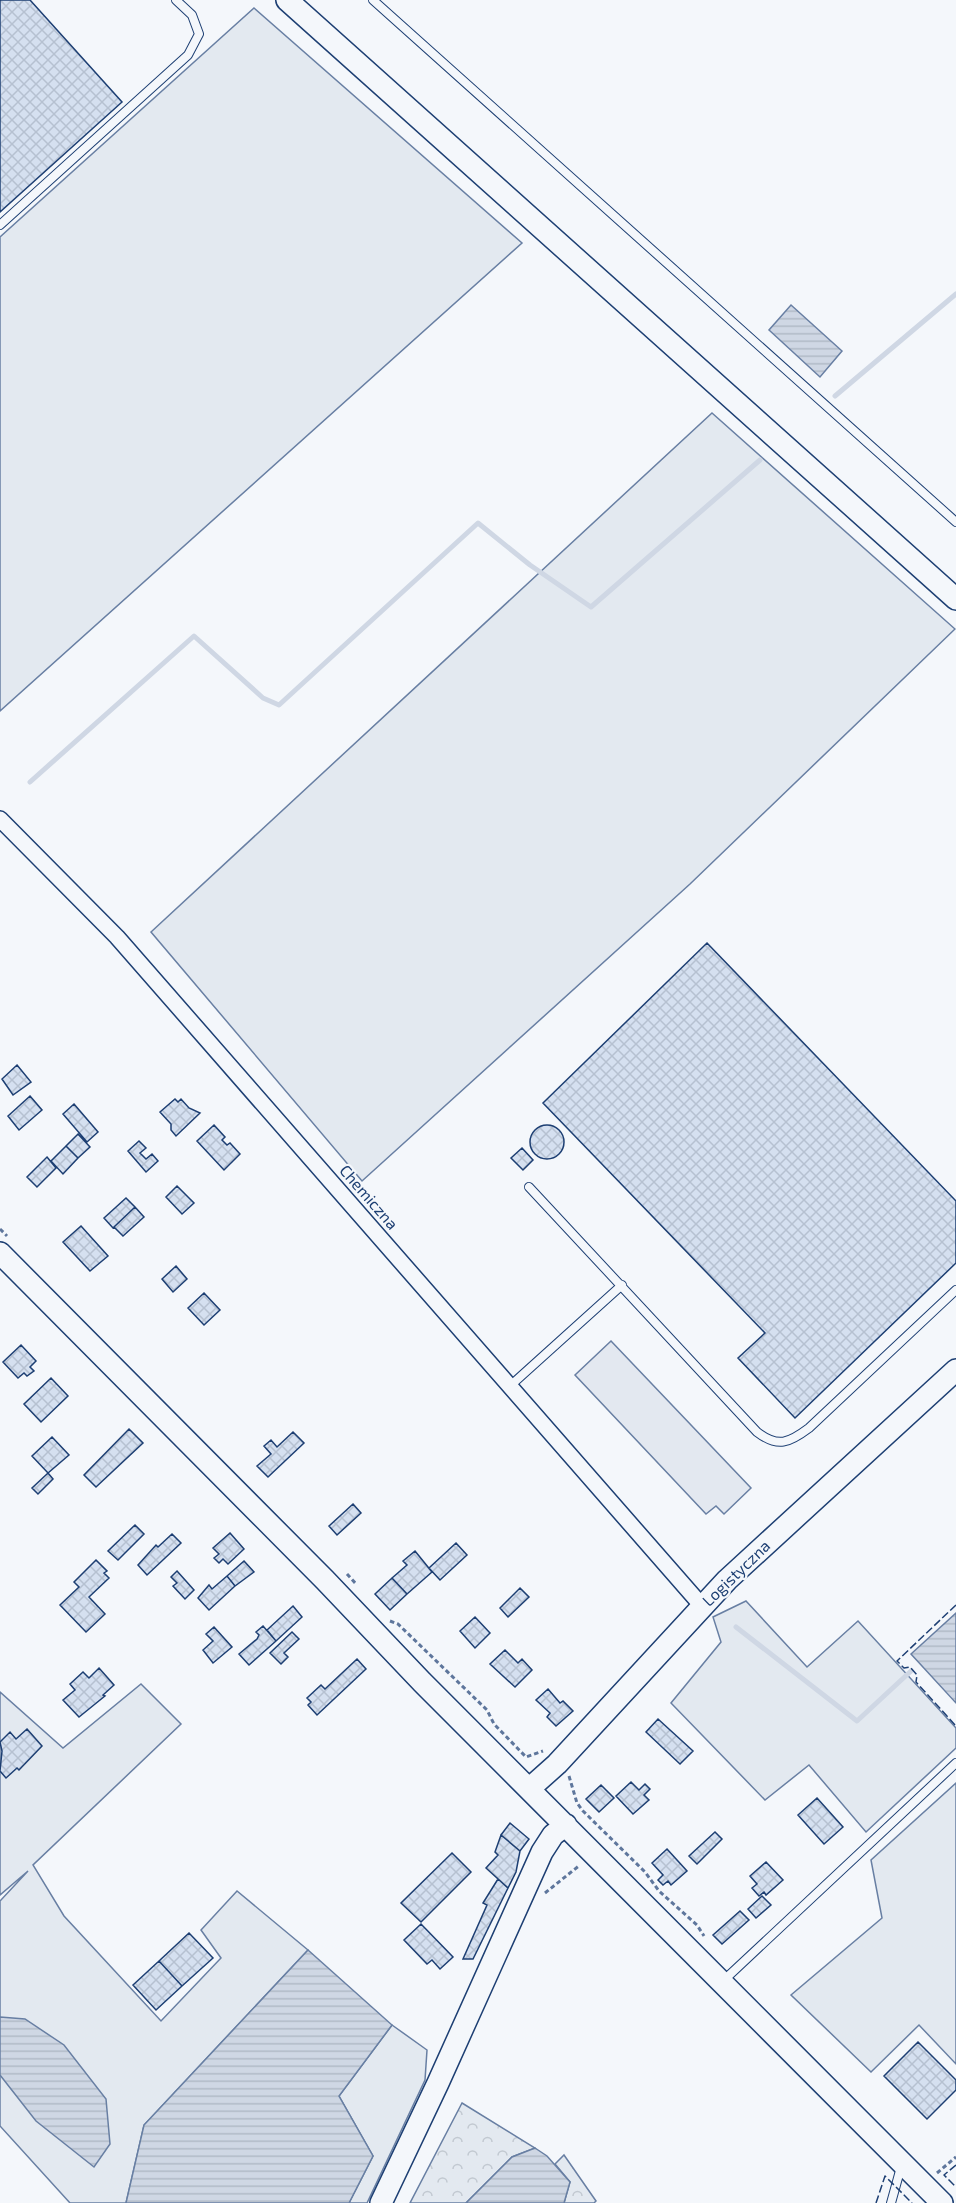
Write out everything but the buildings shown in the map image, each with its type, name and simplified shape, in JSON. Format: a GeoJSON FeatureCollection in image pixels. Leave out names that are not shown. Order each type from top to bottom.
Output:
{"type":"FeatureCollection","features":[{"type":"Feature","properties":{"kind":"street"},"geometry":{"type":"LineString","coordinates":[[288,0],[956,599]]}},
{"type":"Feature","properties":{"kind":"street","name":"Chemiczna"},"geometry":{"type":"LineString","coordinates":[[0,819],[117,937],[702,1606]]}},
{"type":"Feature","properties":{"kind":"street"},"geometry":{"type":"LineString","coordinates":[[4,1245],[529,1789],[903,2163],[935,2178],[942,2203]]}},
{"type":"Feature","properties":{"kind":"street","name":"Logistyczna"},"geometry":{"type":"LineString","coordinates":[[529,1789],[557,1764],[734,1574],[956,1370]]}},
{"type":"Feature","properties":{"kind":"street"},"geometry":{"type":"LineString","coordinates":[[381,2203],[542,1852],[554,1835],[566,1825]]}},
{"type":"Feature","properties":{"kind":"lane"},"geometry":{"type":"LineString","coordinates":[[0,225],[188,55],[199,34],[192,15],[176,0]]}},
{"type":"Feature","properties":{"kind":"lane"},"geometry":{"type":"LineString","coordinates":[[373,0],[956,522]]}},
{"type":"Feature","properties":{"kind":"lane"},"geometry":{"type":"LineString","coordinates":[[529,1186],[757,1432],[770,1441],[783,1443],[809,1428],[956,1290]]}},
{"type":"Feature","properties":{"kind":"lane"},"geometry":{"type":"LineString","coordinates":[[510,1386],[622,1285]]}},
{"type":"Feature","properties":{"kind":"lane"},"geometry":{"type":"LineString","coordinates":[[722,1982],[956,1763]]}},
{"type":"Feature","properties":{"kind":"lane"},"geometry":{"type":"LineString","coordinates":[[891,2203],[903,2163]]}},
{"type":"Feature","properties":{"kind":"path"},"geometry":{"type":"LineString","coordinates":[[0,1228],[4,1245]]}},
{"type":"Feature","properties":{"kind":"path"},"geometry":{"type":"LineString","coordinates":[[345,1572],[359,1587]]}},
{"type":"Feature","properties":{"kind":"path"},"geometry":{"type":"LineString","coordinates":[[383,1614],[390,1621],[398,1624],[487,1710],[494,1724],[526,1757],[544,1751],[569,1776],[577,1803],[583,1811],[645,1872],[659,1891],[697,1925],[707,1941]]}},
{"type":"Feature","properties":{"kind":"path"},"geometry":{"type":"LineString","coordinates":[[935,2178],[956,2157]]}},
{"type":"Feature","properties":{"kind":"green space"},"geometry":{"type":"Polygon","coordinates":[[[254,8],[522,243],[0,711],[0,237],[254,8]]]}},
{"type":"Feature","properties":{"kind":"green space"},"geometry":{"type":"Polygon","coordinates":[[[712,413],[955,629],[690,884],[362,1181],[151,932],[712,413]]]}},
{"type":"Feature","properties":{"kind":"green space"},"geometry":{"type":"Polygon","coordinates":[[[746,1601],[807,1667],[858,1621],[956,1728],[956,1748],[866,1832],[809,1765],[765,1800],[671,1703],[721,1642],[713,1617],[746,1601]]]}},
{"type":"Feature","properties":{"kind":"green space"},"geometry":{"type":"Polygon","coordinates":[[[141,1684],[181,1724],[33,1865],[64,1916],[161,2021],[221,1958],[201,1930],[237,1891],[308,1950],[144,2125],[126,2203],[70,2203],[0,2126],[0,1901],[28,1871],[0,1895],[0,1692],[63,1748],[141,1684]]]}},
{"type":"Feature","properties":{"kind":"green space"},"geometry":{"type":"Polygon","coordinates":[[[956,1783],[956,2064],[919,2025],[871,2072],[791,1995],[882,1918],[871,1860],[956,1783]]]}},
{"type":"Feature","properties":{"kind":"green space"},"geometry":{"type":"Polygon","coordinates":[[[392,2025],[427,2050],[425,2080],[367,2203],[349,2203],[373,2156],[339,2096],[392,2025]]]}},
{"type":"Feature","properties":{"kind":"green space"},"geometry":{"type":"Polygon","coordinates":[[[462,2103],[535,2148],[512,2157],[466,2203],[410,2203],[462,2103]]]}},
{"type":"Feature","properties":{"kind":"green space"},"geometry":{"type":"Polygon","coordinates":[[[564,2155],[596,2201],[594,2203],[564,2203],[570,2182],[555,2164],[564,2155]]]}},
{"type":"Feature","properties":{"kind":"shaded area"},"geometry":{"type":"Polygon","coordinates":[[[791,305],[842,351],[820,377],[769,330],[791,305]]]}},
{"type":"Feature","properties":{"kind":"shaded area"},"geometry":{"type":"Polygon","coordinates":[[[611,1341],[751,1488],[724,1514],[716,1506],[706,1514],[575,1375],[611,1341]]]}},
{"type":"Feature","properties":{"kind":"shaded area"},"geometry":{"type":"Polygon","coordinates":[[[956,1613],[956,1703],[911,1654],[956,1613]]]}},
{"type":"Feature","properties":{"kind":"shaded area"},"geometry":{"type":"Polygon","coordinates":[[[308,1950],[392,2025],[339,2096],[373,2156],[349,2203],[126,2203],[144,2125],[308,1950]]]}},
{"type":"Feature","properties":{"kind":"shaded area"},"geometry":{"type":"Polygon","coordinates":[[[0,2017],[25,2019],[64,2045],[106,2099],[110,2144],[94,2167],[36,2121],[0,2075],[0,2017]]]}},
{"type":"Feature","properties":{"kind":"shaded area"},"geometry":{"type":"Polygon","coordinates":[[[535,2148],[547,2156],[570,2182],[564,2203],[466,2203],[512,2157],[535,2148]]]}},
{"type":"Feature","properties":{"kind":"waterway"},"geometry":{"type":"LineString","coordinates":[[835,396],[956,294]]}},
{"type":"Feature","properties":{"kind":"waterway"},"geometry":{"type":"LineString","coordinates":[[30,782],[194,636],[263,698],[279,705],[478,523],[530,565],[591,607],[760,460]]}},
{"type":"Feature","properties":{"kind":"waterway"},"geometry":{"type":"LineString","coordinates":[[736,1627],[857,1721],[911,1671]]}},
{"type":"Feature","properties":{"kind":"fence"},"geometry":{"type":"LineString","coordinates":[[956,1605],[897,1661],[904,1668],[910,1667],[917,1675],[916,1682],[956,1726]]}},
{"type":"Feature","properties":{"kind":"fence"},"geometry":{"type":"LineString","coordinates":[[956,2165],[944,2175],[956,2187]]}},
{"type":"Feature","properties":{"kind":"fence"},"geometry":{"type":"LineString","coordinates":[[876,2203],[885,2176],[912,2203]]}}]}
